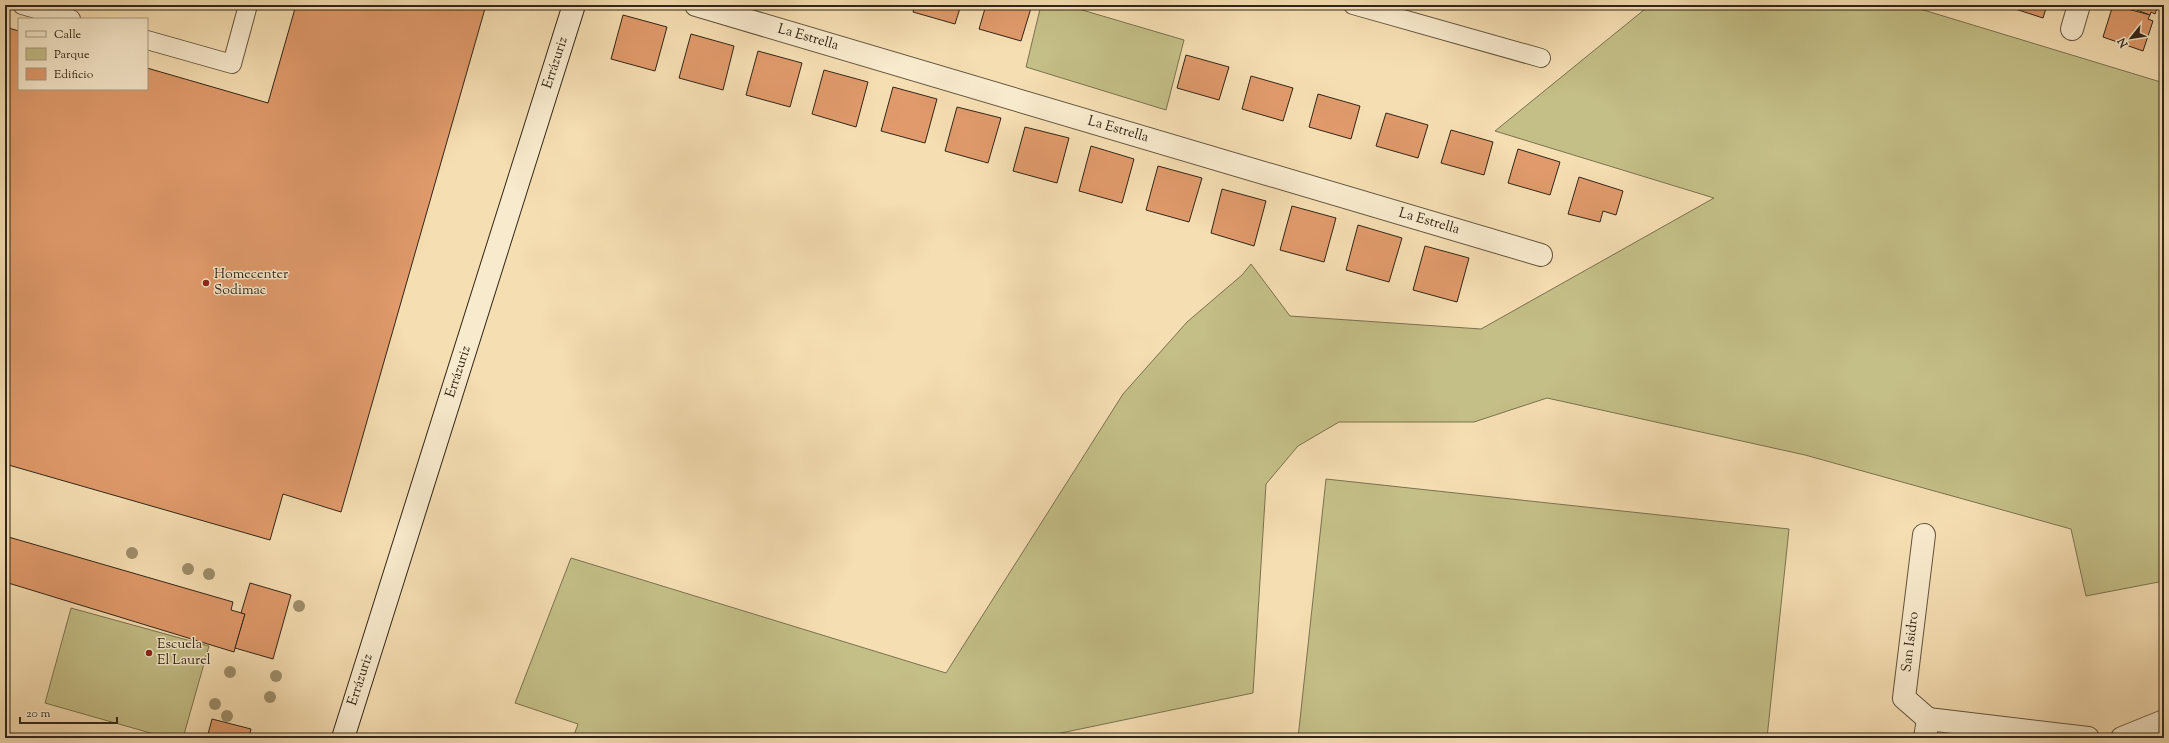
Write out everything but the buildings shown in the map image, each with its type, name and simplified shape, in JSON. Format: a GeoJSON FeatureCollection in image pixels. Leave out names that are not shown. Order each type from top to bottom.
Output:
{"type":"FeatureCollection","features":[{"type":"Feature","properties":{"kind":"street","name":"Errázuriz"},"geometry":{"type":"LineString","coordinates":[[343,738],[574,5]]}},
{"type":"Feature","properties":{"kind":"street","name":"La Estrella"},"geometry":{"type":"LineString","coordinates":[[696,5],[1541,255]]}},
{"type":"Feature","properties":{"kind":"street"},"geometry":{"type":"LineString","coordinates":[[2072,29],[2080,5]]}},
{"type":"Feature","properties":{"kind":"street","name":"San Isidro"},"geometry":{"type":"LineString","coordinates":[[1924,535],[1904,698],[1926,728]]}},
{"type":"Feature","properties":{"kind":"street"},"geometry":{"type":"LineString","coordinates":[[2122,738],[2164,721]]}},
{"type":"Feature","properties":{"kind":"street"},"geometry":{"type":"LineString","coordinates":[[1926,728],[2088,738]]}},
{"type":"Feature","properties":{"kind":"lane"},"geometry":{"type":"LineString","coordinates":[[22,5],[68,18]]}},
{"type":"Feature","properties":{"kind":"lane"},"geometry":{"type":"LineString","coordinates":[[148,40],[232,64],[248,5]]}},
{"type":"Feature","properties":{"kind":"lane"},"geometry":{"type":"LineString","coordinates":[[1353,5],[1541,58]]}},
{"type":"Feature","properties":{"kind":"green space"},"geometry":{"type":"Polygon","coordinates":[[[1041,5],[1065,5],[1184,40],[1166,110],[1026,67],[1041,5]]]}},
{"type":"Feature","properties":{"kind":"green space"},"geometry":{"type":"Polygon","coordinates":[[[1650,5],[1907,5],[2164,83],[2164,581],[2086,596],[2071,529],[1805,455],[1547,398],[1474,422],[1339,422],[1298,446],[1266,484],[1253,693],[1037,738],[573,738],[578,724],[515,703],[571,558],[946,673],[1123,394],[1187,322],[1242,275],[1251,264],[1290,316],[1481,329],[1714,198],[1495,131],[1650,5]]]}},
{"type":"Feature","properties":{"kind":"green space"},"geometry":{"type":"Polygon","coordinates":[[[1326,479],[1789,529],[1767,738],[1298,738],[1326,479]]]}},
{"type":"Feature","properties":{"kind":"green space"},"geometry":{"type":"Polygon","coordinates":[[[71,608],[209,646],[183,738],[168,738],[45,703],[71,608]]]}},
{"type":"Feature","properties":{"kind":"place","name":"Homecenter Sodimac"},"geometry":{"type":"Point","coordinates":[206,283]}},
{"type":"Feature","properties":{"kind":"place","name":"Escuela El Laurel"},"geometry":{"type":"Point","coordinates":[149,653]}}]}
